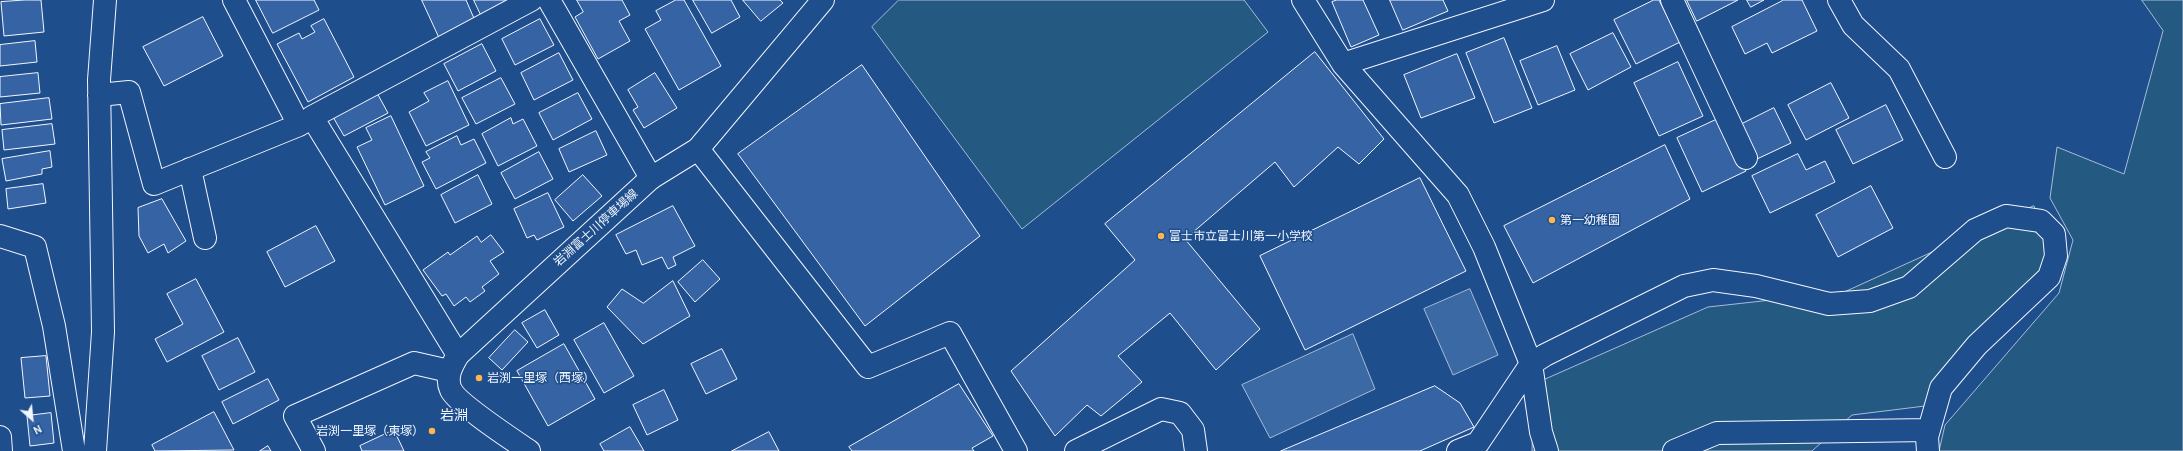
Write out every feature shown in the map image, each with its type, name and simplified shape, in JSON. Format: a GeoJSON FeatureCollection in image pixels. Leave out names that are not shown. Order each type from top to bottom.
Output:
{"type":"FeatureCollection","features":[{"type":"Feature","properties":{"kind":"street"},"geometry":{"type":"LineString","coordinates":[[95,451],[103,332],[100,95],[105,0]]}},
{"type":"Feature","properties":{"kind":"street"},"geometry":{"type":"LineString","coordinates":[[234,0],[453,363],[450,389],[465,405],[529,451]]}},
{"type":"Feature","properties":{"kind":"street"},"geometry":{"type":"LineString","coordinates":[[100,95],[129,92],[154,184],[306,121],[531,0]]}},
{"type":"Feature","properties":{"kind":"street"},"geometry":{"type":"LineString","coordinates":[[548,0],[652,178]]}},
{"type":"Feature","properties":{"kind":"street"},"geometry":{"type":"LineString","coordinates":[[1303,0],[1343,64],[1458,195],[1484,247],[1531,364],[1541,432],[1547,451]]}},
{"type":"Feature","properties":{"kind":"street"},"geometry":{"type":"LineString","coordinates":[[1672,0],[1746,158]]}},
{"type":"Feature","properties":{"kind":"street"},"geometry":{"type":"LineString","coordinates":[[1839,0],[1853,25],[1899,69],[1945,157]]}},
{"type":"Feature","properties":{"kind":"street"},"geometry":{"type":"LineString","coordinates":[[1343,64],[1530,2]]}},
{"type":"Feature","properties":{"kind":"street","name":"岩淵富士川停車場線"},"geometry":{"type":"LineString","coordinates":[[453,363],[652,178],[698,149],[816,3]]}},
{"type":"Feature","properties":{"kind":"street"},"geometry":{"type":"LineString","coordinates":[[698,149],[868,367],[950,334],[1016,451]]}},
{"type":"Feature","properties":{"kind":"street"},"geometry":{"type":"LineString","coordinates":[[190,169],[205,238]]}},
{"type":"Feature","properties":{"kind":"street"},"geometry":{"type":"LineString","coordinates":[[1458,451],[1478,443],[1531,364],[1545,355],[1684,286],[1713,280],[1756,286],[1829,304],[1870,301],[1909,287],[1975,230],[2006,216],[2042,221],[2054,234],[2056,256],[2049,277],[1977,345],[1941,388],[1928,441],[1716,433],[1674,451]]}},
{"type":"Feature","properties":{"kind":"street"},"geometry":{"type":"LineString","coordinates":[[0,236],[35,247],[54,326],[74,451]]}},
{"type":"Feature","properties":{"kind":"street"},"geometry":{"type":"LineString","coordinates":[[314,451],[295,416],[414,363],[453,363]]}},
{"type":"Feature","properties":{"kind":"street"},"geometry":{"type":"LineString","coordinates":[[1076,451],[1161,409],[1180,413],[1194,430],[1196,451]]}},
{"type":"Feature","properties":{"kind":"street"},"geometry":{"type":"LineString","coordinates":[[0,437],[1,451]]}},
{"type":"Feature","properties":{"kind":"shaded area"},"geometry":{"type":"Polygon","coordinates":[[[899,0],[1244,0],[1268,32],[1022,229],[872,27],[899,0]]]}},
{"type":"Feature","properties":{"kind":"shaded area"},"geometry":{"type":"Polygon","coordinates":[[[2142,0],[2183,0],[2183,451],[1939,451],[1945,425],[2059,293],[2073,240],[2050,198],[2057,147],[2124,174],[2163,31],[2142,0]]]}},
{"type":"Feature","properties":{"kind":"shaded area"},"geometry":{"type":"Polygon","coordinates":[[[2034,206],[2056,256],[1925,406],[1852,415],[1812,451],[1532,451],[1534,384],[1708,307],[1844,292],[2034,206]]]}},
{"type":"Feature","properties":{"kind":"shaded area"},"geometry":{"type":"Polygon","coordinates":[[[1470,289],[1498,355],[1453,375],[1424,309],[1470,289]]]}},
{"type":"Feature","properties":{"kind":"shaded area"},"geometry":{"type":"Polygon","coordinates":[[[1353,334],[1375,389],[1270,438],[1242,385],[1353,334]]]}},
{"type":"Feature","properties":{"kind":"building"},"geometry":{"type":"Polygon","coordinates":[[[41,0],[44,32],[4,36],[1,2],[41,0]]]}},
{"type":"Feature","properties":{"kind":"building"},"geometry":{"type":"Polygon","coordinates":[[[256,0],[314,0],[319,10],[273,33],[256,0]]]}},
{"type":"Feature","properties":{"kind":"building"},"geometry":{"type":"Polygon","coordinates":[[[422,0],[466,0],[476,23],[440,39],[422,0]]]}},
{"type":"Feature","properties":{"kind":"building"},"geometry":{"type":"Polygon","coordinates":[[[474,0],[523,0],[483,19],[474,0]]]}},
{"type":"Feature","properties":{"kind":"building"},"geometry":{"type":"Polygon","coordinates":[[[577,0],[622,0],[630,15],[619,21],[630,41],[598,59],[575,17],[583,12],[577,0]]]}},
{"type":"Feature","properties":{"kind":"building"},"geometry":{"type":"Polygon","coordinates":[[[676,0],[684,0],[721,66],[679,90],[645,29],[661,20],[656,11],[676,0]]]}},
{"type":"Feature","properties":{"kind":"building"},"geometry":{"type":"Polygon","coordinates":[[[693,0],[731,0],[740,17],[712,33],[693,0]]]}},
{"type":"Feature","properties":{"kind":"building"},"geometry":{"type":"Polygon","coordinates":[[[743,0],[780,0],[783,3],[761,21],[743,0]]]}},
{"type":"Feature","properties":{"kind":"building"},"geometry":{"type":"Polygon","coordinates":[[[1337,0],[1363,0],[1379,35],[1351,47],[1332,2],[1337,0]]]}},
{"type":"Feature","properties":{"kind":"building"},"geometry":{"type":"Polygon","coordinates":[[[1390,0],[1443,0],[1448,11],[1403,30],[1390,0]]]}},
{"type":"Feature","properties":{"kind":"building"},"geometry":{"type":"Polygon","coordinates":[[[1654,0],[1659,0],[1680,42],[1636,64],[1614,20],[1654,0]]]}},
{"type":"Feature","properties":{"kind":"building"},"geometry":{"type":"Polygon","coordinates":[[[1687,0],[1738,0],[1697,21],[1687,0]]]}},
{"type":"Feature","properties":{"kind":"building"},"geometry":{"type":"Polygon","coordinates":[[[1747,0],[1764,0],[1751,7],[1747,0]]]}},
{"type":"Feature","properties":{"kind":"building"},"geometry":{"type":"Polygon","coordinates":[[[1784,0],[1802,0],[1817,31],[1772,53],[1767,43],[1745,54],[1732,27],[1784,0]]]}},
{"type":"Feature","properties":{"kind":"building"},"geometry":{"type":"Polygon","coordinates":[[[203,17],[223,56],[164,86],[143,47],[203,17]]]}},
{"type":"Feature","properties":{"kind":"building"},"geometry":{"type":"Polygon","coordinates":[[[324,19],[354,77],[308,102],[277,44],[299,33],[302,39],[315,32],[311,26],[324,19]]]}},
{"type":"Feature","properties":{"kind":"building"},"geometry":{"type":"Polygon","coordinates":[[[540,19],[554,45],[515,65],[502,39],[540,19]]]}},
{"type":"Feature","properties":{"kind":"building"},"geometry":{"type":"Polygon","coordinates":[[[1613,33],[1631,67],[1588,90],[1570,54],[1613,33]]]}},
{"type":"Feature","properties":{"kind":"building"},"geometry":{"type":"Polygon","coordinates":[[[1504,38],[1532,108],[1494,123],[1466,53],[1504,38]]]}},
{"type":"Feature","properties":{"kind":"building"},"geometry":{"type":"Polygon","coordinates":[[[35,41],[37,62],[0,66],[0,45],[35,41]]]}},
{"type":"Feature","properties":{"kind":"building"},"geometry":{"type":"Polygon","coordinates":[[[482,44],[496,71],[458,91],[444,64],[482,44]]]}},
{"type":"Feature","properties":{"kind":"building"},"geometry":{"type":"Polygon","coordinates":[[[1557,46],[1575,90],[1538,105],[1520,61],[1557,46]]]}},
{"type":"Feature","properties":{"kind":"building"},"geometry":{"type":"Polygon","coordinates":[[[1315,52],[1384,139],[1359,164],[1338,147],[1294,187],[1275,162],[1185,239],[1260,329],[1216,370],[1170,313],[1118,356],[1142,382],[1101,416],[1087,405],[1055,436],[1011,371],[1135,260],[1105,224],[1315,52]]]}},
{"type":"Feature","properties":{"kind":"building"},"geometry":{"type":"Polygon","coordinates":[[[559,53],[573,80],[534,100],[521,73],[559,53]]]}},
{"type":"Feature","properties":{"kind":"building"},"geometry":{"type":"Polygon","coordinates":[[[1457,54],[1475,98],[1421,118],[1404,75],[1457,54]]]}},
{"type":"Feature","properties":{"kind":"building"},"geometry":{"type":"Polygon","coordinates":[[[1678,62],[1703,116],[1659,136],[1634,83],[1678,62]]]}},
{"type":"Feature","properties":{"kind":"building"},"geometry":{"type":"Polygon","coordinates":[[[862,65],[980,236],[865,326],[738,154],[862,65]]]}},
{"type":"Feature","properties":{"kind":"building"},"geometry":{"type":"Polygon","coordinates":[[[38,73],[40,93],[0,97],[0,77],[38,73]]]}},
{"type":"Feature","properties":{"kind":"building"},"geometry":{"type":"Polygon","coordinates":[[[655,73],[677,108],[644,128],[633,110],[638,107],[628,90],[655,73]]]}},
{"type":"Feature","properties":{"kind":"building"},"geometry":{"type":"Polygon","coordinates":[[[501,78],[515,104],[476,124],[462,98],[501,78]]]}},
{"type":"Feature","properties":{"kind":"building"},"geometry":{"type":"Polygon","coordinates":[[[448,81],[469,125],[426,146],[409,112],[429,101],[424,93],[448,81]]]}},
{"type":"Feature","properties":{"kind":"building"},"geometry":{"type":"Polygon","coordinates":[[[1831,83],[1849,118],[1806,140],[1788,105],[1831,83]]]}},
{"type":"Feature","properties":{"kind":"building"},"geometry":{"type":"Polygon","coordinates":[[[377,93],[388,113],[344,136],[333,117],[377,93]]]}},
{"type":"Feature","properties":{"kind":"building"},"geometry":{"type":"Polygon","coordinates":[[[578,93],[592,119],[553,140],[539,113],[578,93]]]}},
{"type":"Feature","properties":{"kind":"building"},"geometry":{"type":"Polygon","coordinates":[[[49,98],[52,119],[1,125],[0,104],[49,98]]]}},
{"type":"Feature","properties":{"kind":"building"},"geometry":{"type":"Polygon","coordinates":[[[1886,105],[1903,140],[1853,164],[1836,130],[1886,105]]]}},
{"type":"Feature","properties":{"kind":"building"},"geometry":{"type":"Polygon","coordinates":[[[1774,108],[1791,143],[1757,159],[1740,125],[1774,108]]]}},
{"type":"Feature","properties":{"kind":"building"},"geometry":{"type":"Polygon","coordinates":[[[391,116],[424,186],[385,205],[357,147],[372,140],[366,128],[391,116]]]}},
{"type":"Feature","properties":{"kind":"building"},"geometry":{"type":"Polygon","coordinates":[[[511,118],[513,124],[523,119],[537,146],[498,166],[482,134],[511,118]]]}},
{"type":"Feature","properties":{"kind":"building"},"geometry":{"type":"Polygon","coordinates":[[[1720,118],[1746,171],[1702,192],[1677,138],[1720,118]]]}},
{"type":"Feature","properties":{"kind":"building"},"geometry":{"type":"Polygon","coordinates":[[[52,124],[55,144],[4,150],[2,130],[52,124]]]}},
{"type":"Feature","properties":{"kind":"building"},"geometry":{"type":"Polygon","coordinates":[[[596,131],[607,155],[569,172],[559,149],[596,131]]]}},
{"type":"Feature","properties":{"kind":"building"},"geometry":{"type":"Polygon","coordinates":[[[457,136],[461,145],[474,139],[486,163],[436,189],[422,162],[430,158],[426,152],[457,136]]]}},
{"type":"Feature","properties":{"kind":"building"},"geometry":{"type":"Polygon","coordinates":[[[1665,145],[1690,199],[1533,283],[1504,226],[1665,145]]]}},
{"type":"Feature","properties":{"kind":"building"},"geometry":{"type":"Polygon","coordinates":[[[50,151],[52,167],[42,169],[42,174],[6,181],[2,159],[50,151]]]}},
{"type":"Feature","properties":{"kind":"building"},"geometry":{"type":"Polygon","coordinates":[[[539,152],[553,179],[515,199],[501,173],[539,152]]]}},
{"type":"Feature","properties":{"kind":"building"},"geometry":{"type":"Polygon","coordinates":[[[1798,154],[1806,170],[1825,161],[1835,182],[1770,213],[1752,176],[1798,154]]]}},
{"type":"Feature","properties":{"kind":"building"},"geometry":{"type":"Polygon","coordinates":[[[478,175],[492,204],[455,223],[441,195],[478,175]]]}},
{"type":"Feature","properties":{"kind":"building"},"geometry":{"type":"Polygon","coordinates":[[[583,175],[602,196],[573,221],[555,200],[583,175]]]}},
{"type":"Feature","properties":{"kind":"building"},"geometry":{"type":"Polygon","coordinates":[[[1420,178],[1466,271],[1305,350],[1260,256],[1420,178]]]}},
{"type":"Feature","properties":{"kind":"building"},"geometry":{"type":"Polygon","coordinates":[[[43,184],[46,203],[8,209],[6,189],[43,184]]]}},
{"type":"Feature","properties":{"kind":"building"},"geometry":{"type":"Polygon","coordinates":[[[1871,186],[1893,228],[1838,257],[1816,215],[1871,186]]]}},
{"type":"Feature","properties":{"kind":"building"},"geometry":{"type":"Polygon","coordinates":[[[548,193],[564,227],[537,240],[534,235],[527,238],[514,209],[548,193]]]}},
{"type":"Feature","properties":{"kind":"building"},"geometry":{"type":"Polygon","coordinates":[[[162,199],[186,241],[168,253],[164,244],[148,253],[139,236],[138,208],[162,199]]]}},
{"type":"Feature","properties":{"kind":"building"},"geometry":{"type":"Polygon","coordinates":[[[673,206],[695,246],[673,257],[676,265],[668,269],[662,257],[642,265],[636,250],[626,254],[616,235],[673,206]]]}},
{"type":"Feature","properties":{"kind":"building"},"geometry":{"type":"Polygon","coordinates":[[[316,226],[335,261],[285,287],[267,252],[316,226]]]}},
{"type":"Feature","properties":{"kind":"building"},"geometry":{"type":"Polygon","coordinates":[[[491,235],[504,252],[490,261],[499,274],[482,287],[485,291],[470,302],[466,297],[454,306],[446,294],[442,296],[423,270],[448,252],[450,255],[477,236],[481,242],[491,235]]]}},
{"type":"Feature","properties":{"kind":"building"},"geometry":{"type":"Polygon","coordinates":[[[703,260],[720,279],[695,302],[678,282],[703,260]]]}},
{"type":"Feature","properties":{"kind":"building"},"geometry":{"type":"Polygon","coordinates":[[[196,279],[224,332],[167,362],[155,339],[183,324],[167,294],[196,279]]]}},
{"type":"Feature","properties":{"kind":"building"},"geometry":{"type":"Polygon","coordinates":[[[673,281],[690,316],[643,344],[607,307],[622,289],[643,303],[673,281]]]}},
{"type":"Feature","properties":{"kind":"building"},"geometry":{"type":"Polygon","coordinates":[[[545,310],[559,335],[537,348],[522,323],[545,310]]]}},
{"type":"Feature","properties":{"kind":"building"},"geometry":{"type":"Polygon","coordinates":[[[604,323],[634,376],[604,393],[574,340],[604,323]]]}},
{"type":"Feature","properties":{"kind":"building"},"geometry":{"type":"Polygon","coordinates":[[[515,330],[528,342],[502,370],[489,358],[515,330]]]}},
{"type":"Feature","properties":{"kind":"building"},"geometry":{"type":"Polygon","coordinates":[[[238,338],[255,372],[219,390],[202,356],[238,338]]]}},
{"type":"Feature","properties":{"kind":"building"},"geometry":{"type":"Polygon","coordinates":[[[564,344],[595,399],[548,426],[517,371],[564,344]]]}},
{"type":"Feature","properties":{"kind":"building"},"geometry":{"type":"Polygon","coordinates":[[[722,349],[737,379],[706,394],[691,364],[722,349]]]}},
{"type":"Feature","properties":{"kind":"building"},"geometry":{"type":"Polygon","coordinates":[[[46,356],[50,396],[25,398],[21,358],[46,356]]]}},
{"type":"Feature","properties":{"kind":"building"},"geometry":{"type":"Polygon","coordinates":[[[268,379],[279,400],[233,424],[222,402],[268,379]]]}},
{"type":"Feature","properties":{"kind":"building"},"geometry":{"type":"Polygon","coordinates":[[[959,384],[993,436],[972,448],[974,451],[852,451],[849,447],[959,384]]]}},
{"type":"Feature","properties":{"kind":"building"},"geometry":{"type":"Polygon","coordinates":[[[1435,386],[1460,403],[1474,427],[1420,451],[1281,451],[1435,386]]]}},
{"type":"Feature","properties":{"kind":"building"},"geometry":{"type":"Polygon","coordinates":[[[664,390],[678,420],[647,435],[633,405],[664,390]]]}},
{"type":"Feature","properties":{"kind":"building"},"geometry":{"type":"Polygon","coordinates":[[[214,412],[234,450],[155,451],[152,445],[214,412]]]}},
{"type":"Feature","properties":{"kind":"building"},"geometry":{"type":"Polygon","coordinates":[[[51,413],[54,443],[30,446],[27,416],[51,413]]]}},
{"type":"Feature","properties":{"kind":"building"},"geometry":{"type":"Polygon","coordinates":[[[630,427],[644,451],[604,451],[600,444],[630,427]]]}},
{"type":"Feature","properties":{"kind":"building"},"geometry":{"type":"Polygon","coordinates":[[[394,430],[404,451],[362,451],[360,446],[394,430]]]}},
{"type":"Feature","properties":{"kind":"building"},"geometry":{"type":"Polygon","coordinates":[[[769,432],[779,451],[732,451],[769,432]]]}},
{"type":"Feature","properties":{"kind":"building"},"geometry":{"type":"Polygon","coordinates":[[[268,446],[271,451],[260,451],[268,446]]]}},
{"type":"Feature","properties":{"kind":"place","name":"第一幼稚園"},"geometry":{"type":"Point","coordinates":[1552,220]}},
{"type":"Feature","properties":{"kind":"place","name":"富士市立富士川第一小学校"},"geometry":{"type":"Point","coordinates":[1161,236]}},
{"type":"Feature","properties":{"kind":"place","name":"岩渕一里塚（西塚）"},"geometry":{"type":"Point","coordinates":[479,378]}},
{"type":"Feature","properties":{"kind":"place","name":"岩渕一里塚（東塚）"},"geometry":{"type":"Point","coordinates":[432,431]}},
{"type":"Feature","properties":{"kind":"district","name":"岩淵"},"geometry":{"type":"Point","coordinates":[454,416]}}]}
